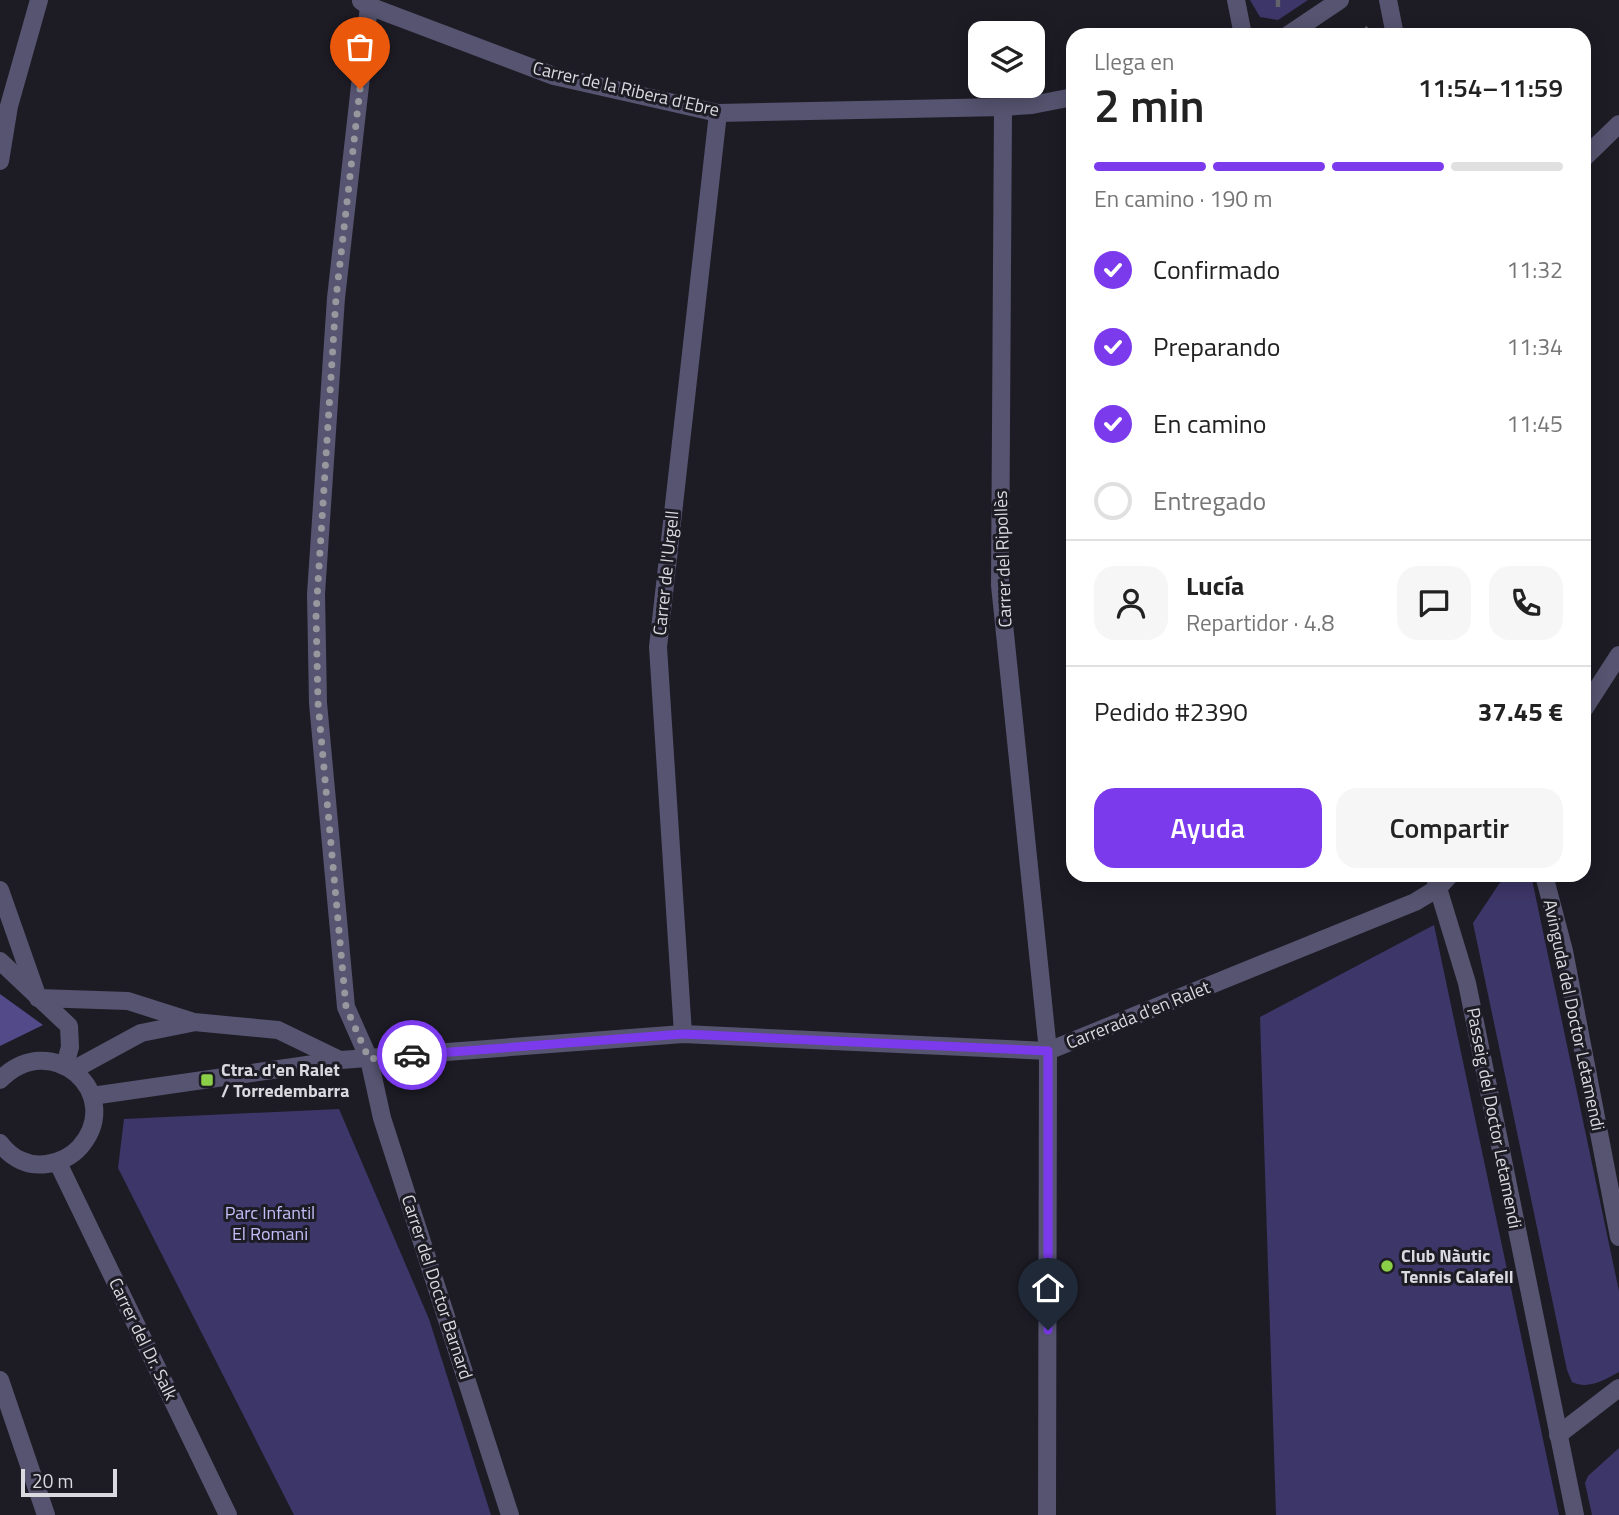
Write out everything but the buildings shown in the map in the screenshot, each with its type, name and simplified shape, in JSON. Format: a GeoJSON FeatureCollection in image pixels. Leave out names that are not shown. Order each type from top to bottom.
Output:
{"type":"FeatureCollection","features":[{"type":"Feature","properties":{"kind":"street"},"geometry":{"type":"LineString","coordinates":[[0,161],[9,106],[39,0]]}},
{"type":"Feature","properties":{"kind":"street"},"geometry":{"type":"LineString","coordinates":[[1236,0],[1242,28]]}},
{"type":"Feature","properties":{"kind":"street"},"geometry":{"type":"LineString","coordinates":[[1298,28],[1340,0]]}},
{"type":"Feature","properties":{"kind":"street"},"geometry":{"type":"LineString","coordinates":[[1388,0],[1394,28]]}},
{"type":"Feature","properties":{"kind":"street","name":"Carrer de la Ribera d'Ebre"},"geometry":{"type":"LineString","coordinates":[[364,3],[554,76],[718,113],[1003,107],[1066,98]]}},
{"type":"Feature","properties":{"kind":"street","name":"Carrer del Doctor Barnard"},"geometry":{"type":"LineString","coordinates":[[364,3],[336,298],[316,594],[318,703],[346,1007],[369,1059],[382,1118],[510,1515]]}},
{"type":"Feature","properties":{"kind":"street","name":"Carrer del Ripollès"},"geometry":{"type":"LineString","coordinates":[[1003,107],[1000,585],[1048,1051],[1047,1515]]}},
{"type":"Feature","properties":{"kind":"street","name":"Carrer de l'Urgell"},"geometry":{"type":"LineString","coordinates":[[683,1034],[658,647],[718,113]]}},
{"type":"Feature","properties":{"kind":"street"},"geometry":{"type":"LineString","coordinates":[[1591,151],[1619,124]]}},
{"type":"Feature","properties":{"kind":"street"},"geometry":{"type":"LineString","coordinates":[[1591,698],[1619,655]]}},
{"type":"Feature","properties":{"kind":"street","name":"Carrerada d'en Ralet"},"geometry":{"type":"LineString","coordinates":[[92,1096],[341,1060],[683,1034],[1048,1051],[1415,902],[1438,882]]}},
{"type":"Feature","properties":{"kind":"street","name":"Passeig del Doctor Letamendi"},"geometry":{"type":"LineString","coordinates":[[1442,882],[1467,982],[1575,1515]]}},
{"type":"Feature","properties":{"kind":"street","name":"Avinguda del Doctor Letamendi"},"geometry":{"type":"LineString","coordinates":[[1546,882],[1564,951],[1619,1237]]}},
{"type":"Feature","properties":{"kind":"street"},"geometry":{"type":"LineString","coordinates":[[0,890],[38,998]]}},
{"type":"Feature","properties":{"kind":"street"},"geometry":{"type":"LineString","coordinates":[[0,961],[69,1026],[69,1067]]}},
{"type":"Feature","properties":{"kind":"street","name":"Carrerada d'en Ralet"},"geometry":{"type":"LineString","coordinates":[[38,998],[128,1001],[194,1022],[278,1030],[341,1060]]}},
{"type":"Feature","properties":{"kind":"street","name":"Carrerada d'en Ralet"},"geometry":{"type":"LineString","coordinates":[[69,1067],[141,1033],[194,1022]]}},
{"type":"Feature","properties":{"kind":"street"},"geometry":{"type":"LineString","coordinates":[[0,1080],[9,1070],[25,1062],[42,1059],[69,1067],[83,1079],[94,1106],[93,1124],[86,1140],[74,1154],[58,1163],[41,1165],[21,1161],[7,1152],[0,1143]]}},
{"type":"Feature","properties":{"kind":"street","name":"Carrer del Dr. Salk"},"geometry":{"type":"LineString","coordinates":[[58,1163],[228,1515]]}},
{"type":"Feature","properties":{"kind":"street"},"geometry":{"type":"LineString","coordinates":[[0,1380],[46,1515]]}},
{"type":"Feature","properties":{"kind":"street"},"geometry":{"type":"LineString","coordinates":[[1558,1436],[1619,1388]]}},
{"type":"Feature","properties":{"kind":"path"},"geometry":{"type":"LineString","coordinates":[[1278,0],[1278,9]]}},
{"type":"Feature","properties":{"kind":"green space"},"geometry":{"type":"Polygon","coordinates":[[[1250,0],[1308,0],[1278,20],[1260,17],[1250,0]]]}},
{"type":"Feature","properties":{"kind":"green space"},"geometry":{"type":"Polygon","coordinates":[[[1532,882],[1619,1291],[1619,1372],[1590,1384],[1572,1382],[1567,1370],[1473,923],[1499,884],[1532,882]]]}},
{"type":"Feature","properties":{"kind":"green space","name":"Club Nàutic Tennis Calafell"},"geometry":{"type":"Polygon","coordinates":[[[1434,925],[1559,1515],[1276,1515],[1260,1017],[1434,925]]]}},
{"type":"Feature","properties":{"kind":"green space","name":"Parc Infantil El Romani"},"geometry":{"type":"Polygon","coordinates":[[[339,1109],[429,1319],[491,1515],[294,1515],[118,1168],[124,1119],[339,1109]]]}},
{"type":"Feature","properties":{"kind":"green space"},"geometry":{"type":"Polygon","coordinates":[[[1619,1448],[1619,1515],[1592,1515],[1585,1483],[1588,1476],[1619,1448]]]}},
{"type":"Feature","properties":{"kind":"shaded area"},"geometry":{"type":"Polygon","coordinates":[[[0,994],[43,1025],[0,1046],[0,994]]]}},
{"type":"Feature","properties":{"kind":"way so far"},"geometry":{"type":"LineString","coordinates":[[360,89],[334,325],[316,594],[318,703],[346,1007],[369,1059],[412,1055]]}},
{"type":"Feature","properties":{"kind":"place","name":"Ctra. d'en Ralet / Torredembarra"},"geometry":{"type":"Point","coordinates":[207,1080]}},
{"type":"Feature","properties":{"kind":"place","name":"Club Nàutic Tennis Calafell"},"geometry":{"type":"Point","coordinates":[1387,1266]}},
{"type":"Feature","properties":{"kind":"route"},"geometry":{"type":"LineString","coordinates":[[412,1055],[683,1034],[1048,1051],[1048,1330]]}}]}
